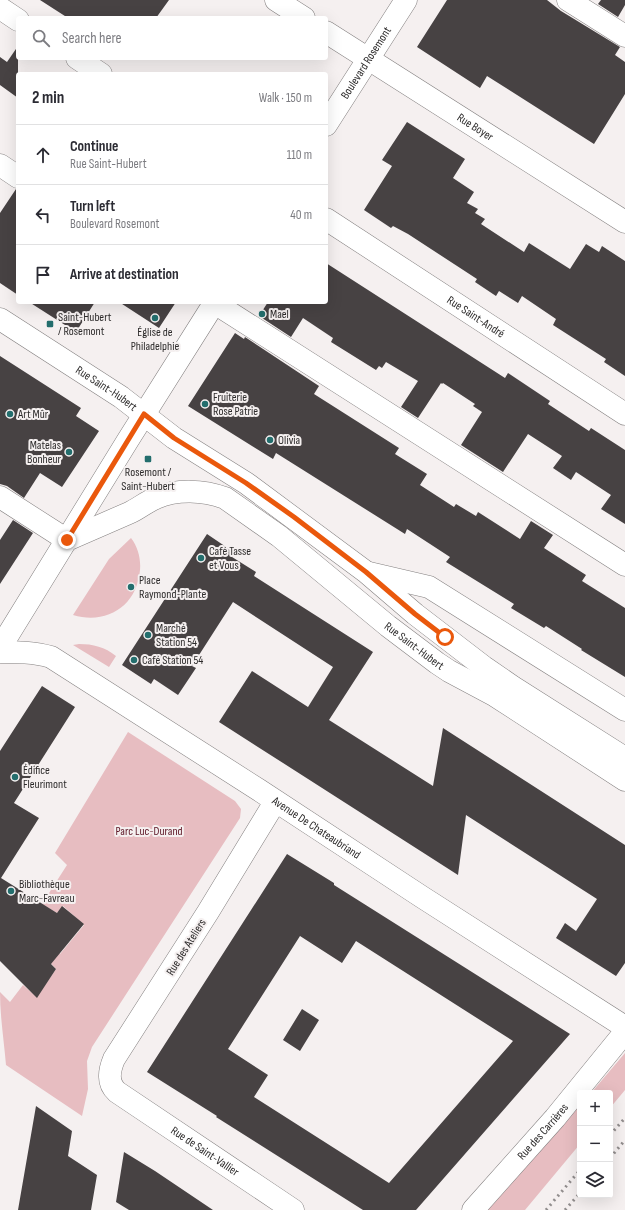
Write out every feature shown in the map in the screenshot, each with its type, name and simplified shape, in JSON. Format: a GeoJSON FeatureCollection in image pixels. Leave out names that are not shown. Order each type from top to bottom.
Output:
{"type":"FeatureCollection","features":[{"type":"Feature","properties":{"kind":"street"},"geometry":{"type":"LineString","coordinates":[[276,0],[301,16]]}},
{"type":"Feature","properties":{"kind":"street","name":"Boulevard Rosemont"},"geometry":{"type":"LineString","coordinates":[[328,122],[406,0]]}},
{"type":"Feature","properties":{"kind":"street"},"geometry":{"type":"LineString","coordinates":[[568,0],[625,36]]}},
{"type":"Feature","properties":{"kind":"street"},"geometry":{"type":"LineString","coordinates":[[0,8],[16,19]]}},
{"type":"Feature","properties":{"kind":"street","name":"Rue Boyer"},"geometry":{"type":"LineString","coordinates":[[328,33],[625,222]]}},
{"type":"Feature","properties":{"kind":"street"},"geometry":{"type":"LineString","coordinates":[[80,60],[98,72]]}},
{"type":"Feature","properties":{"kind":"street"},"geometry":{"type":"LineString","coordinates":[[0,165],[16,176]]}},
{"type":"Feature","properties":{"kind":"street","name":"Rue Saint-André"},"geometry":{"type":"LineString","coordinates":[[328,220],[625,414]]}},
{"type":"Feature","properties":{"kind":"street"},"geometry":{"type":"LineString","coordinates":[[0,648],[213,304]]}},
{"type":"Feature","properties":{"kind":"street"},"geometry":{"type":"LineString","coordinates":[[217,304],[625,566]]}},
{"type":"Feature","properties":{"kind":"street","name":"Rue Saint-Hubert"},"geometry":{"type":"LineString","coordinates":[[0,319],[120,397],[174,438],[246,483],[366,572],[415,614],[484,667],[625,758]]}},
{"type":"Feature","properties":{"kind":"street","name":"Rue Saint-Hubert"},"geometry":{"type":"LineString","coordinates":[[67,540],[132,512],[144,504],[163,496],[184,492],[217,495],[231,502],[279,536],[388,626],[437,663],[494,695],[625,780]]}},
{"type":"Feature","properties":{"kind":"street"},"geometry":{"type":"LineString","coordinates":[[0,497],[67,540]]}},
{"type":"Feature","properties":{"kind":"street","name":"Rue Saint-Hubert"},"geometry":{"type":"LineString","coordinates":[[366,572],[429,587],[625,710]]}},
{"type":"Feature","properties":{"kind":"street","name":"Avenue De Chateaubriand"},"geometry":{"type":"LineString","coordinates":[[0,652],[28,652],[41,654],[51,658],[625,1027]]}},
{"type":"Feature","properties":{"kind":"street","name":"Rue des Ateliers"},"geometry":{"type":"LineString","coordinates":[[117,1092],[112,1088],[110,1079],[111,1066],[114,1059],[212,906],[275,802]]}},
{"type":"Feature","properties":{"kind":"street","name":"Rue des Carrières"},"geometry":{"type":"LineString","coordinates":[[473,1210],[555,1118],[625,1032]]}},
{"type":"Feature","properties":{"kind":"street","name":"Rue de Saint-Vallier"},"geometry":{"type":"LineString","coordinates":[[117,1092],[293,1210]]}},
{"type":"Feature","properties":{"kind":"green space"},"geometry":{"type":"Polygon","coordinates":[[[131,538],[136,545],[140,562],[138,583],[133,594],[118,610],[108,615],[86,617],[73,615],[109,559],[131,538]]]}},
{"type":"Feature","properties":{"kind":"green space"},"geometry":{"type":"Polygon","coordinates":[[[79,644],[99,647],[108,650],[116,656],[109,667],[73,645],[79,644]]]}},
{"type":"Feature","properties":{"kind":"green space","name":"Parc Luc-Durand"},"geometry":{"type":"Polygon","coordinates":[[[128,732],[235,801],[241,809],[240,818],[92,1047],[87,1061],[88,1089],[82,1116],[6,1065],[1,1020],[0,992],[10,1002],[23,985],[37,997],[56,969],[44,956],[49,947],[60,954],[84,925],[63,906],[57,913],[42,904],[67,865],[55,853],[128,732]]]}},
{"type":"Feature","properties":{"kind":"green space"},"geometry":{"type":"Polygon","coordinates":[[[625,1053],[625,1090],[613,1104],[613,1090],[594,1090],[625,1053]]]}},
{"type":"Feature","properties":{"kind":"green space"},"geometry":{"type":"Polygon","coordinates":[[[577,1108],[577,1148],[525,1210],[487,1210],[577,1108]]]}},
{"type":"Feature","properties":{"kind":"building"},"geometry":{"type":"Polygon","coordinates":[[[40,0],[169,0],[157,16],[65,16],[40,0]]]}},
{"type":"Feature","properties":{"kind":"building"},"geometry":{"type":"Polygon","coordinates":[[[447,0],[547,0],[561,11],[620,47],[615,55],[625,62],[625,94],[594,144],[487,76],[480,88],[417,47],[447,0]]]}},
{"type":"Feature","properties":{"kind":"building"},"geometry":{"type":"Polygon","coordinates":[[[601,0],[625,0],[625,5],[618,17],[598,4],[601,0]]]}},
{"type":"Feature","properties":{"kind":"building"},"geometry":{"type":"Polygon","coordinates":[[[16,49],[18,72],[16,72],[16,97],[0,85],[0,57],[7,62],[16,49]]]}},
{"type":"Feature","properties":{"kind":"building"},"geometry":{"type":"Polygon","coordinates":[[[407,122],[465,159],[453,178],[474,192],[467,203],[478,209],[475,213],[485,219],[481,224],[524,252],[529,243],[570,269],[586,244],[599,252],[602,246],[625,261],[625,376],[604,362],[606,359],[553,325],[556,319],[522,296],[518,303],[499,291],[496,296],[475,282],[477,279],[408,234],[393,226],[391,228],[364,210],[392,166],[382,160],[407,122]]]}},
{"type":"Feature","properties":{"kind":"building"},"geometry":{"type":"Polygon","coordinates":[[[16,189],[16,294],[0,283],[0,213],[16,189]]]}},
{"type":"Feature","properties":{"kind":"building"},"geometry":{"type":"Polygon","coordinates":[[[328,264],[505,378],[508,373],[550,401],[548,404],[589,431],[591,428],[625,450],[625,524],[601,509],[611,495],[576,472],[571,480],[553,468],[562,456],[528,434],[503,472],[461,445],[482,412],[473,406],[475,404],[443,383],[441,383],[418,418],[401,407],[418,381],[386,362],[382,368],[379,366],[376,370],[331,342],[333,338],[303,318],[291,337],[259,316],[267,304],[328,304],[328,264]]]}},
{"type":"Feature","properties":{"kind":"building"},"geometry":{"type":"Polygon","coordinates":[[[32,304],[94,304],[76,332],[32,304]]]}},
{"type":"Feature","properties":{"kind":"building","name":"Église de Philadelphie"},"geometry":{"type":"Polygon","coordinates":[[[122,304],[175,304],[159,328],[122,304]]]}},
{"type":"Feature","properties":{"kind":"building"},"geometry":{"type":"Polygon","coordinates":[[[235,333],[244,339],[245,337],[319,386],[314,394],[399,448],[395,454],[427,474],[420,485],[454,507],[456,504],[476,516],[478,512],[520,539],[531,521],[553,535],[544,548],[586,575],[582,581],[625,608],[625,677],[546,626],[544,628],[511,608],[514,604],[446,562],[450,557],[407,529],[405,534],[276,453],[273,459],[188,406],[235,333]]]}},
{"type":"Feature","properties":{"kind":"building"},"geometry":{"type":"Polygon","coordinates":[[[0,356],[81,408],[76,416],[99,431],[62,487],[40,473],[24,498],[7,486],[0,484],[0,356]]]}},
{"type":"Feature","properties":{"kind":"building"},"geometry":{"type":"Polygon","coordinates":[[[13,520],[33,533],[0,584],[0,540],[13,520]]]}},
{"type":"Feature","properties":{"kind":"building"},"geometry":{"type":"Polygon","coordinates":[[[207,534],[235,553],[232,557],[256,572],[254,576],[373,652],[329,720],[433,786],[443,728],[625,845],[625,963],[616,976],[556,938],[565,923],[576,931],[597,899],[466,815],[458,875],[219,722],[252,671],[308,707],[333,667],[233,602],[192,666],[196,668],[178,695],[154,679],[151,684],[122,665],[207,534]]]}},
{"type":"Feature","properties":{"kind":"building","name":"Bibliothèque Marc-Favreau"},"geometry":{"type":"Polygon","coordinates":[[[42,686],[75,707],[14,803],[39,818],[1,878],[57,913],[62,906],[84,924],[51,964],[56,969],[37,998],[0,961],[0,751],[42,686]]]}},
{"type":"Feature","properties":{"kind":"building"},"geometry":{"type":"Polygon","coordinates":[[[287,854],[570,1034],[416,1210],[363,1210],[147,1072],[287,854]],[[300,936],[228,1049],[268,1075],[254,1097],[389,1183],[513,1041],[356,941],[342,963],[300,936]]]}},
{"type":"Feature","properties":{"kind":"building"},"geometry":{"type":"Polygon","coordinates":[[[302,1009],[319,1020],[300,1051],[283,1040],[302,1009]]]}},
{"type":"Feature","properties":{"kind":"building"},"geometry":{"type":"Polygon","coordinates":[[[36,1106],[72,1131],[68,1156],[97,1175],[91,1210],[18,1210],[36,1106]]]}},
{"type":"Feature","properties":{"kind":"building"},"geometry":{"type":"Polygon","coordinates":[[[124,1152],[213,1210],[129,1210],[116,1202],[124,1152]]]}},
{"type":"Feature","properties":{"kind":"railway"},"geometry":{"type":"LineString","coordinates":[[613,1132],[625,1118]]}},
{"type":"Feature","properties":{"kind":"railway"},"geometry":{"type":"LineString","coordinates":[[613,1154],[625,1140]]}},
{"type":"Feature","properties":{"kind":"railway"},"geometry":{"type":"LineString","coordinates":[[546,1210],[577,1174]]}},
{"type":"Feature","properties":{"kind":"railway"},"geometry":{"type":"LineString","coordinates":[[565,1210],[577,1196]]}},
{"type":"Feature","properties":{"kind":"place","name":"Mael"},"geometry":{"type":"Point","coordinates":[262,314]}},
{"type":"Feature","properties":{"kind":"place","name":"Église de Philadelphie"},"geometry":{"type":"Point","coordinates":[155,318]}},
{"type":"Feature","properties":{"kind":"place","name":"Saint-Hubert / Rosemont"},"geometry":{"type":"Point","coordinates":[50,324]}},
{"type":"Feature","properties":{"kind":"place","name":"Fruiterie Rose Patrie"},"geometry":{"type":"Point","coordinates":[205,404]}},
{"type":"Feature","properties":{"kind":"place","name":"Art Mûr"},"geometry":{"type":"Point","coordinates":[10,414]}},
{"type":"Feature","properties":{"kind":"place","name":"Olivia"},"geometry":{"type":"Point","coordinates":[270,440]}},
{"type":"Feature","properties":{"kind":"place","name":"Matelas Bonheur"},"geometry":{"type":"Point","coordinates":[69,452]}},
{"type":"Feature","properties":{"kind":"place","name":"Rosemont / Saint-Hubert"},"geometry":{"type":"Point","coordinates":[148,459]}},
{"type":"Feature","properties":{"kind":"place","name":"Café Tasse et Vous"},"geometry":{"type":"Point","coordinates":[201,558]}},
{"type":"Feature","properties":{"kind":"place","name":"Place Raymond-Plante"},"geometry":{"type":"Point","coordinates":[131,587]}},
{"type":"Feature","properties":{"kind":"place","name":"Marché Station 54"},"geometry":{"type":"Point","coordinates":[148,635]}},
{"type":"Feature","properties":{"kind":"place","name":"Café Station 54"},"geometry":{"type":"Point","coordinates":[134,660]}},
{"type":"Feature","properties":{"kind":"place","name":"Édifice Fleurimont"},"geometry":{"type":"Point","coordinates":[15,777]}},
{"type":"Feature","properties":{"kind":"place","name":"Bibliothèque Marc-Favreau"},"geometry":{"type":"Point","coordinates":[11,891]}},
{"type":"Feature","properties":{"kind":"route"},"geometry":{"type":"LineString","coordinates":[[67,540],[144,414],[174,438],[246,483],[294,517],[366,572],[415,614],[445,637]]}}]}
